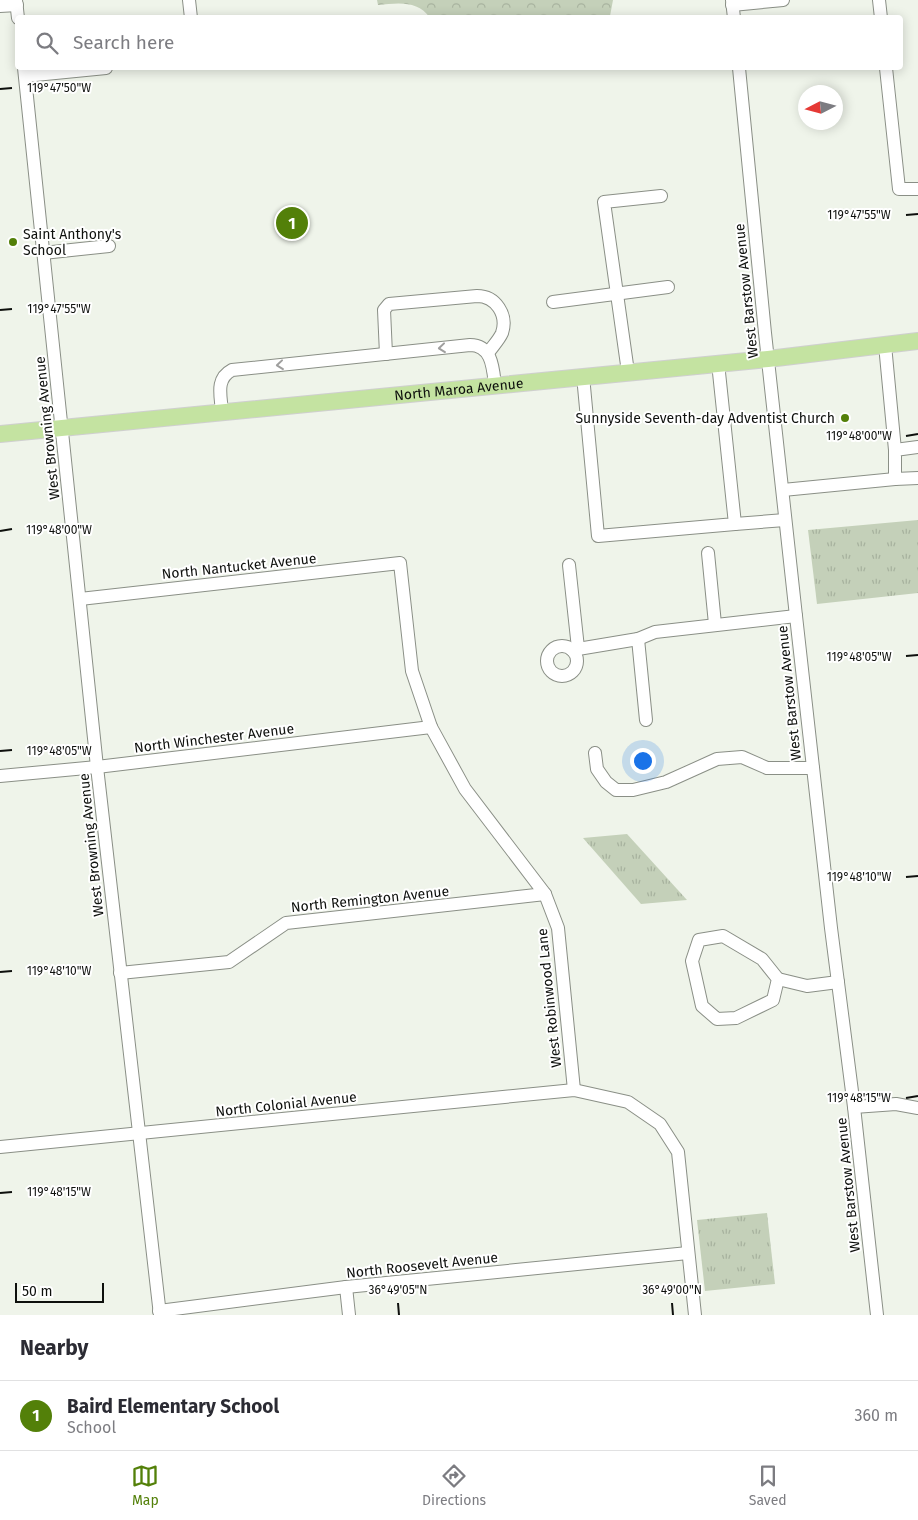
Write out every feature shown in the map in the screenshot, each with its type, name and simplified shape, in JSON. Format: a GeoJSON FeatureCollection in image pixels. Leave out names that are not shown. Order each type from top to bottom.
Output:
{"type":"FeatureCollection","features":[{"type":"Feature","properties":{"kind":"main road","name":"North Maroa Avenue"},"geometry":{"type":"LineString","coordinates":[[0,434],[768,358],[918,341]]}},
{"type":"Feature","properties":{"kind":"street"},"geometry":{"type":"LineString","coordinates":[[189,0],[191,15]]}},
{"type":"Feature","properties":{"kind":"street"},"geometry":{"type":"LineString","coordinates":[[733,8],[783,0]]}},
{"type":"Feature","properties":{"kind":"street"},"geometry":{"type":"LineString","coordinates":[[879,0],[881,15]]}},
{"type":"Feature","properties":{"kind":"street"},"geometry":{"type":"LineString","coordinates":[[0,6],[17,7]]}},
{"type":"Feature","properties":{"kind":"street"},"geometry":{"type":"LineString","coordinates":[[24,72],[65,70]]}},
{"type":"Feature","properties":{"kind":"street","name":"West Barstow Avenue"},"geometry":{"type":"LineString","coordinates":[[739,70],[785,520],[877,1315]]}},
{"type":"Feature","properties":{"kind":"street"},"geometry":{"type":"LineString","coordinates":[[886,70],[899,189],[918,189]]}},
{"type":"Feature","properties":{"kind":"street","name":"West Browning Avenue"},"geometry":{"type":"LineString","coordinates":[[24,72],[120,973],[160,1313]]}},
{"type":"Feature","properties":{"kind":"street"},"geometry":{"type":"LineString","coordinates":[[628,372],[604,202],[661,196]]}},
{"type":"Feature","properties":{"kind":"street"},"geometry":{"type":"LineString","coordinates":[[43,253],[109,246]]}},
{"type":"Feature","properties":{"kind":"street"},"geometry":{"type":"LineString","coordinates":[[553,302],[668,287]]}},
{"type":"Feature","properties":{"kind":"street"},"geometry":{"type":"LineString","coordinates":[[386,354],[384,310],[389,304],[477,296],[493,300],[503,317],[502,335],[488,353]]}},
{"type":"Feature","properties":{"kind":"street"},"geometry":{"type":"LineString","coordinates":[[222,412],[220,385],[224,376],[232,370],[475,345],[488,353],[492,362],[495,385]]}},
{"type":"Feature","properties":{"kind":"street"},"geometry":{"type":"LineString","coordinates":[[885,345],[896,479]]}},
{"type":"Feature","properties":{"kind":"street"},"geometry":{"type":"LineString","coordinates":[[718,363],[735,524]]}},
{"type":"Feature","properties":{"kind":"street"},"geometry":{"type":"LineString","coordinates":[[584,376],[598,536],[785,520]]}},
{"type":"Feature","properties":{"kind":"street"},"geometry":{"type":"LineString","coordinates":[[895,450],[918,447]]}},
{"type":"Feature","properties":{"kind":"street"},"geometry":{"type":"LineString","coordinates":[[783,490],[918,478]]}},
{"type":"Feature","properties":{"kind":"street"},"geometry":{"type":"LineString","coordinates":[[708,553],[716,624]]}},
{"type":"Feature","properties":{"kind":"street","name":"North Nantucket Avenue"},"geometry":{"type":"LineString","coordinates":[[80,599],[400,563]]}},
{"type":"Feature","properties":{"kind":"street","name":"West Robinwood Lane"},"geometry":{"type":"LineString","coordinates":[[400,563],[412,671],[431,728],[465,789],[545,894],[558,928],[574,1090]]}},
{"type":"Feature","properties":{"kind":"street"},"geometry":{"type":"LineString","coordinates":[[570,565],[575,649],[638,639],[655,632],[796,616]]}},
{"type":"Feature","properties":{"kind":"street"},"geometry":{"type":"LineString","coordinates":[[638,639],[646,720]]}},
{"type":"Feature","properties":{"kind":"street","name":"North Winchester Avenue"},"geometry":{"type":"LineString","coordinates":[[0,776],[431,728]]}},
{"type":"Feature","properties":{"kind":"street"},"geometry":{"type":"LineString","coordinates":[[595,753],[597,769],[606,782],[616,790],[633,790],[666,782],[717,759],[742,757],[767,768],[813,768]]}},
{"type":"Feature","properties":{"kind":"street","name":"North Remington Avenue"},"geometry":{"type":"LineString","coordinates":[[120,973],[229,962],[286,923],[545,894]]}},
{"type":"Feature","properties":{"kind":"street"},"geometry":{"type":"LineString","coordinates":[[778,979],[773,1000],[736,1018],[717,1018],[702,1006],[692,961],[699,940],[723,936],[762,959],[778,979],[807,986],[838,982]]}},
{"type":"Feature","properties":{"kind":"street"},"geometry":{"type":"LineString","coordinates":[[574,1090],[628,1102],[660,1124],[678,1152],[695,1315]]}},
{"type":"Feature","properties":{"kind":"street","name":"North Colonial Avenue"},"geometry":{"type":"LineString","coordinates":[[0,1148],[574,1090]]}},
{"type":"Feature","properties":{"kind":"street"},"geometry":{"type":"LineString","coordinates":[[854,1107],[896,1104],[918,1108]]}},
{"type":"Feature","properties":{"kind":"street","name":"North Roosevelt Avenue"},"geometry":{"type":"LineString","coordinates":[[160,1313],[346,1287],[688,1253]]}},
{"type":"Feature","properties":{"kind":"street"},"geometry":{"type":"LineString","coordinates":[[346,1287],[349,1315]]}},
{"type":"Feature","properties":{"kind":"green space"},"geometry":{"type":"Polygon","coordinates":[[[377,0],[613,0],[610,15],[428,15],[414,5],[400,3],[378,5],[377,0]]]}},
{"type":"Feature","properties":{"kind":"green space"},"geometry":{"type":"Polygon","coordinates":[[[918,520],[918,593],[817,604],[808,530],[918,520]]]}},
{"type":"Feature","properties":{"kind":"green space"},"geometry":{"type":"Polygon","coordinates":[[[627,834],[687,900],[641,904],[583,838],[627,834]]]}},
{"type":"Feature","properties":{"kind":"green space"},"geometry":{"type":"Polygon","coordinates":[[[767,1213],[775,1284],[705,1291],[697,1220],[767,1213]]]}},
{"type":"Feature","properties":{"kind":"place","name":"Baird Elementary School"},"geometry":{"type":"Point","coordinates":[292,223]}},
{"type":"Feature","properties":{"kind":"place","name":"Saint Anthony's School"},"geometry":{"type":"Point","coordinates":[13,242]}},
{"type":"Feature","properties":{"kind":"place","name":"Sunnyside Seventh-day Adventist Church"},"geometry":{"type":"Point","coordinates":[845,418]}}]}
